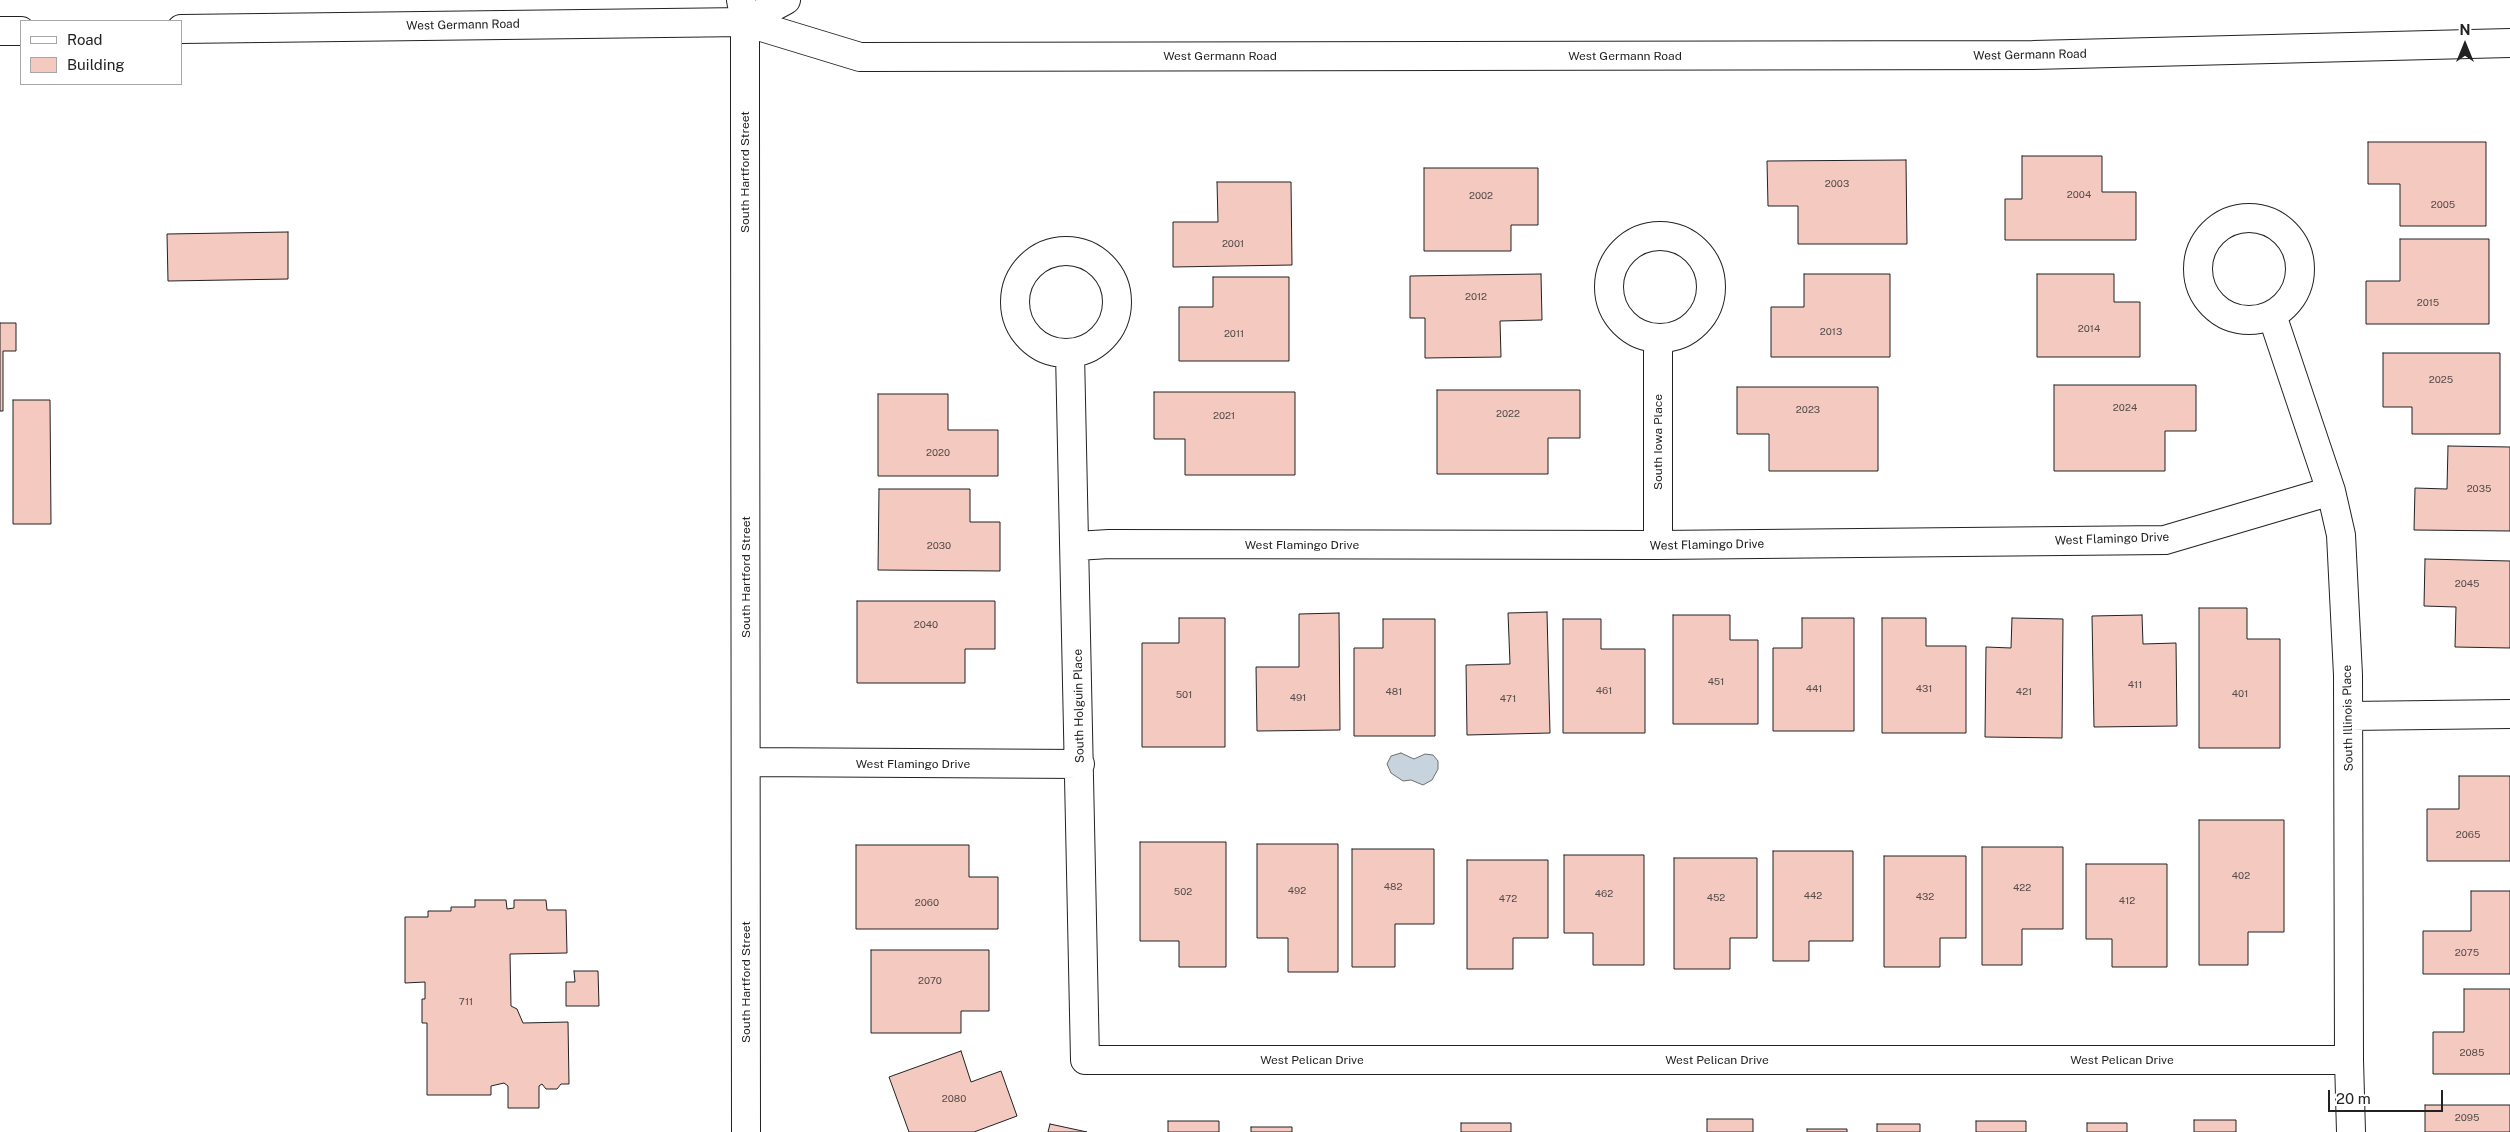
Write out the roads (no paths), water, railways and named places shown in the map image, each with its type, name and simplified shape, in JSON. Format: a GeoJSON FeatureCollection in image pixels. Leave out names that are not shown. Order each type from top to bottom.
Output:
{"type":"FeatureCollection","features":[{"type":"Feature","properties":{"kind":"street","name":"West Germann Road"},"geometry":{"type":"LineString","coordinates":[[182,29],[743,11],[786,0]]}},
{"type":"Feature","properties":{"kind":"street","name":"West Germann Road"},"geometry":{"type":"LineString","coordinates":[[743,11],[860,56],[2033,55],[2510,43]]}},
{"type":"Feature","properties":{"kind":"street","name":"South Hartford Street"},"geometry":{"type":"LineString","coordinates":[[743,11],[746,1132]]}},
{"type":"Feature","properties":{"kind":"street"},"geometry":{"type":"LineString","coordinates":[[0,31],[20,31]]}},
{"type":"Feature","properties":{"kind":"street","name":"South Illinois Place"},"geometry":{"type":"LineString","coordinates":[[2272,315],[2331,491],[2341,535],[2349,716],[2349,1060],[2352,1132]]}},
{"type":"Feature","properties":{"kind":"street","name":"South Iowa Place"},"geometry":{"type":"LineString","coordinates":[[1658,338],[1658,545]]}},
{"type":"Feature","properties":{"kind":"street","name":"South Holguin Place"},"geometry":{"type":"LineString","coordinates":[[1070,353],[1076,546],[1086,1060]]}},
{"type":"Feature","properties":{"kind":"street","name":"West Flamingo Drive"},"geometry":{"type":"LineString","coordinates":[[1076,546],[1110,544],[1658,545],[2165,540],[2331,491]]}},
{"type":"Feature","properties":{"kind":"street"},"geometry":{"type":"LineString","coordinates":[[2349,716],[2510,714]]}},
{"type":"Feature","properties":{"kind":"street","name":"West Flamingo Drive"},"geometry":{"type":"LineString","coordinates":[[746,762],[1080,764]]}},
{"type":"Feature","properties":{"kind":"street","name":"West Pelican Drive"},"geometry":{"type":"LineString","coordinates":[[1086,1060],[2349,1060]]}}]}
